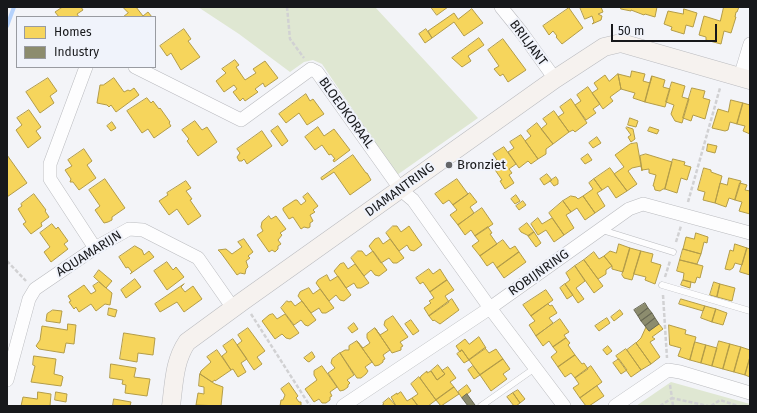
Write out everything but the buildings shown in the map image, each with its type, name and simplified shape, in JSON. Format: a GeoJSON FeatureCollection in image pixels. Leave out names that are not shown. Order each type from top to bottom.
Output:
{"type":"FeatureCollection","features":[{"type":"Feature","properties":{"kind":"street","name":"BRILJANT"},"geometry":{"type":"LineString","coordinates":[[501,7],[522,33],[555,79]]}},
{"type":"Feature","properties":{"kind":"street","name":"DIAMANTRING"},"geometry":{"type":"LineString","coordinates":[[171,406],[177,364],[181,351],[187,342],[238,304],[401,190],[555,79],[604,47],[621,44],[745,78]]}},
{"type":"Feature","properties":{"kind":"street"},"geometry":{"type":"LineString","coordinates":[[745,78],[750,44]]}},
{"type":"Feature","properties":{"kind":"street"},"geometry":{"type":"LineString","coordinates":[[86,68],[50,164],[50,179],[94,248]]}},
{"type":"Feature","properties":{"kind":"street","name":"BLOEDKORAAL"},"geometry":{"type":"LineString","coordinates":[[137,68],[241,120],[311,69],[317,72],[401,190]]}},
{"type":"Feature","properties":{"kind":"street"},"geometry":{"type":"LineString","coordinates":[[401,190],[413,200],[490,308],[564,406]]}},
{"type":"Feature","properties":{"kind":"street","name":"ROBIJNRING"},"geometry":{"type":"LineString","coordinates":[[343,406],[490,308],[629,209],[643,204],[750,233]]}},
{"type":"Feature","properties":{"kind":"street","name":"AQUAMARIJN"},"geometry":{"type":"LineString","coordinates":[[35,289],[94,248],[129,229],[143,230],[198,258],[238,304]]}},
{"type":"Feature","properties":{"kind":"street"},"geometry":{"type":"LineString","coordinates":[[7,380],[29,299],[35,289]]}},
{"type":"Feature","properties":{"kind":"street"},"geometry":{"type":"LineString","coordinates":[[615,406],[668,370],[680,372],[750,393]]}},
{"type":"Feature","properties":{"kind":"lane"},"geometry":{"type":"LineString","coordinates":[[600,230],[672,252]]}},
{"type":"Feature","properties":{"kind":"lane"},"geometry":{"type":"LineString","coordinates":[[662,285],[750,311]]}},
{"type":"Feature","properties":{"kind":"lane"},"geometry":{"type":"LineString","coordinates":[[481,406],[535,368]]}},
{"type":"Feature","properties":{"kind":"path"},"geometry":{"type":"LineString","coordinates":[[287,7],[290,39],[311,69]]}},
{"type":"Feature","properties":{"kind":"path"},"geometry":{"type":"LineString","coordinates":[[7,261],[35,289]]}},
{"type":"Feature","properties":{"kind":"path"},"geometry":{"type":"LineString","coordinates":[[238,304],[310,406]]}},
{"type":"Feature","properties":{"kind":"path"},"geometry":{"type":"LineString","coordinates":[[668,370],[673,406]]}},
{"type":"Feature","properties":{"kind":"path"},"geometry":{"type":"LineString","coordinates":[[660,406],[672,398],[709,406],[720,400],[738,406]]}},
{"type":"Feature","properties":{"kind":"green space"},"geometry":{"type":"Polygon","coordinates":[[[198,7],[375,7],[478,118],[397,175],[322,64],[313,60],[304,62],[290,72],[239,34],[198,7]]]}},
{"type":"Feature","properties":{"kind":"green space"},"geometry":{"type":"Polygon","coordinates":[[[671,382],[750,404],[750,406],[636,406],[671,382]]]}},
{"type":"Feature","properties":{"kind":"waterway"},"geometry":{"type":"LineString","coordinates":[[7,26],[14,7]]}},
{"type":"Feature","properties":{"kind":"place","name":"Bronziet"},"geometry":{"type":"Point","coordinates":[449,165]}}]}
